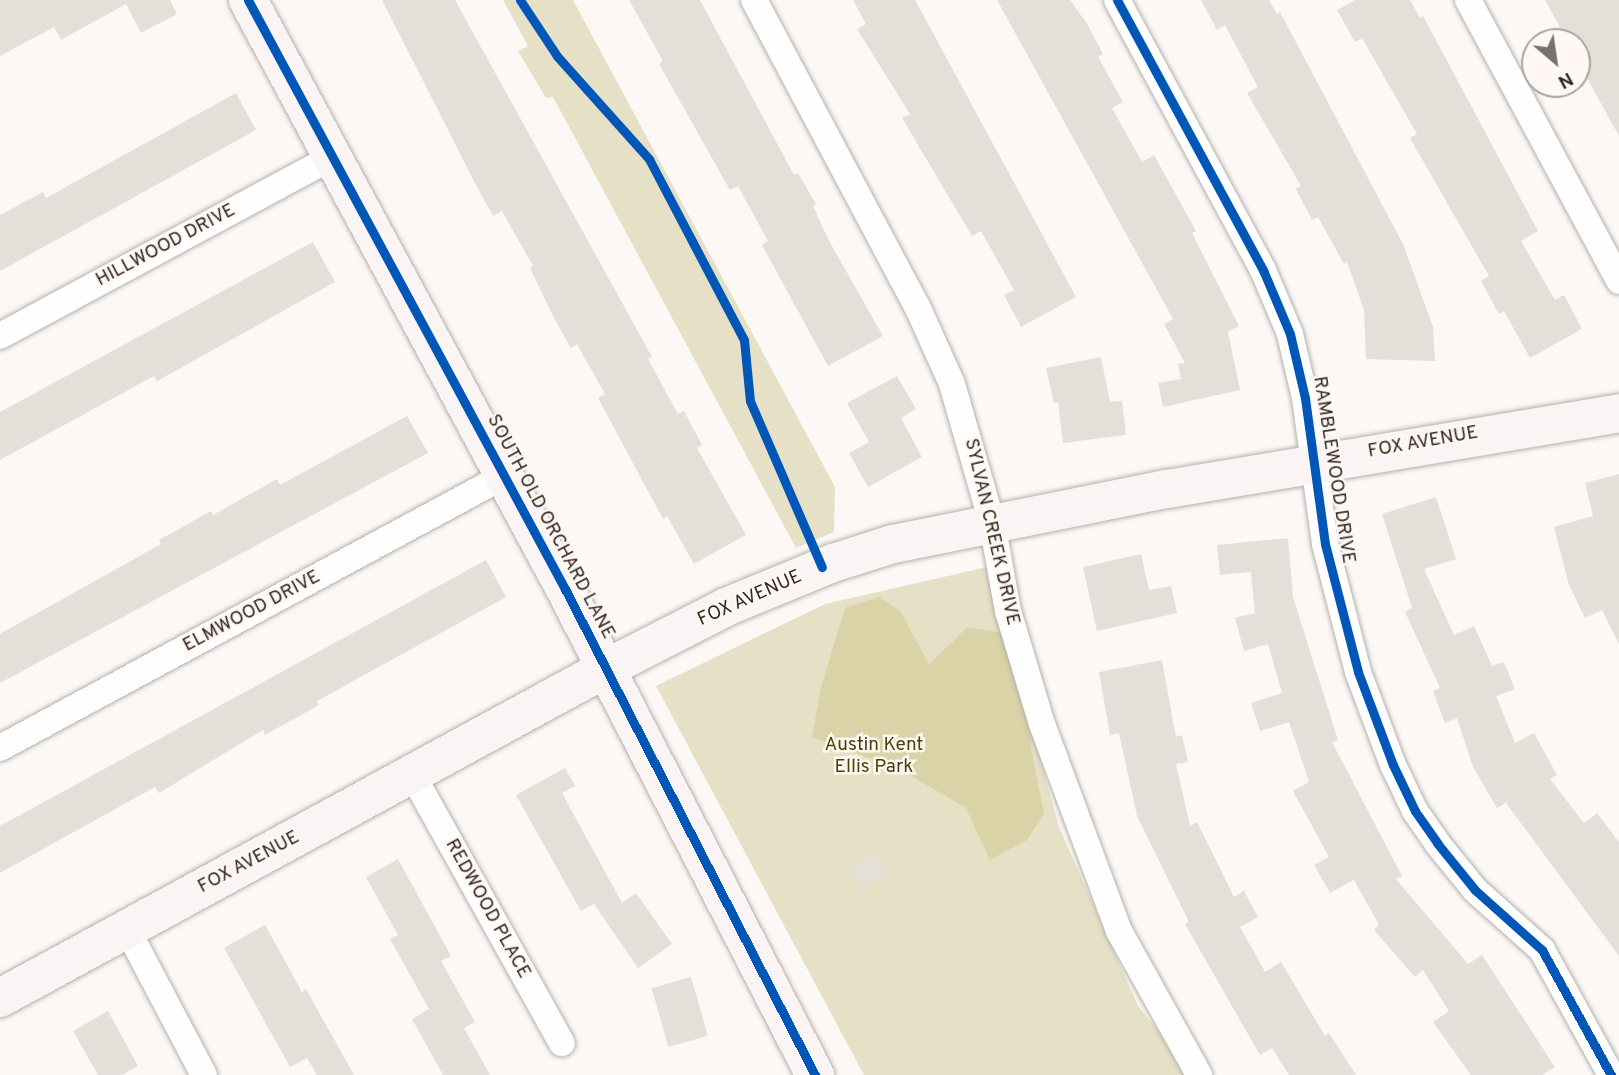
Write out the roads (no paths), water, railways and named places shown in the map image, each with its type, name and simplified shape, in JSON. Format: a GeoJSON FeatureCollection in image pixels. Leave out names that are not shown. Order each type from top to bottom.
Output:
{"type":"FeatureCollection","features":[{"type":"Feature","properties":{"kind":"main road","name":"SOUTH OLD ORCHARD LANE"},"geometry":{"type":"LineString","coordinates":[[248,0],[504,476],[816,1075]]}},
{"type":"Feature","properties":{"kind":"main road","name":"FOX AVENUE"},"geometry":{"type":"LineString","coordinates":[[0,998],[605,669],[726,607],[833,562],[893,544],[992,523],[1314,467],[1364,453],[1619,413]]}},
{"type":"Feature","properties":{"kind":"street","name":"SYLVAN CREEK DRIVE"},"geometry":{"type":"LineString","coordinates":[[754,0],[917,306],[952,384],[992,523],[1008,611],[1061,776],[1119,930],[1199,1075]]}},
{"type":"Feature","properties":{"kind":"street","name":"RAMBLEWOOD DRIVE"},"geometry":{"type":"LineString","coordinates":[[1117,0],[1263,270],[1285,321],[1306,398],[1325,544],[1358,672],[1415,811],[1475,890],[1542,950],[1611,1075]]}},
{"type":"Feature","properties":{"kind":"street"},"geometry":{"type":"LineString","coordinates":[[1468,0],[1619,281]]}},
{"type":"Feature","properties":{"kind":"street","name":"HILLWOOD DRIVE"},"geometry":{"type":"LineString","coordinates":[[0,336],[332,156]]}},
{"type":"Feature","properties":{"kind":"street","name":"ELMWOOD DRIVE"},"geometry":{"type":"LineString","coordinates":[[0,748],[504,476]]}},
{"type":"Feature","properties":{"kind":"street","name":"REDWOOD PLACE"},"geometry":{"type":"LineString","coordinates":[[412,775],[562,1043]]}},
{"type":"Feature","properties":{"kind":"street"},"geometry":{"type":"LineString","coordinates":[[127,929],[204,1075]]}},
{"type":"Feature","properties":{"kind":"park label","name":"Austin Kent Ellis Park"},"geometry":{"type":"Point","coordinates":[874,757]}}]}
